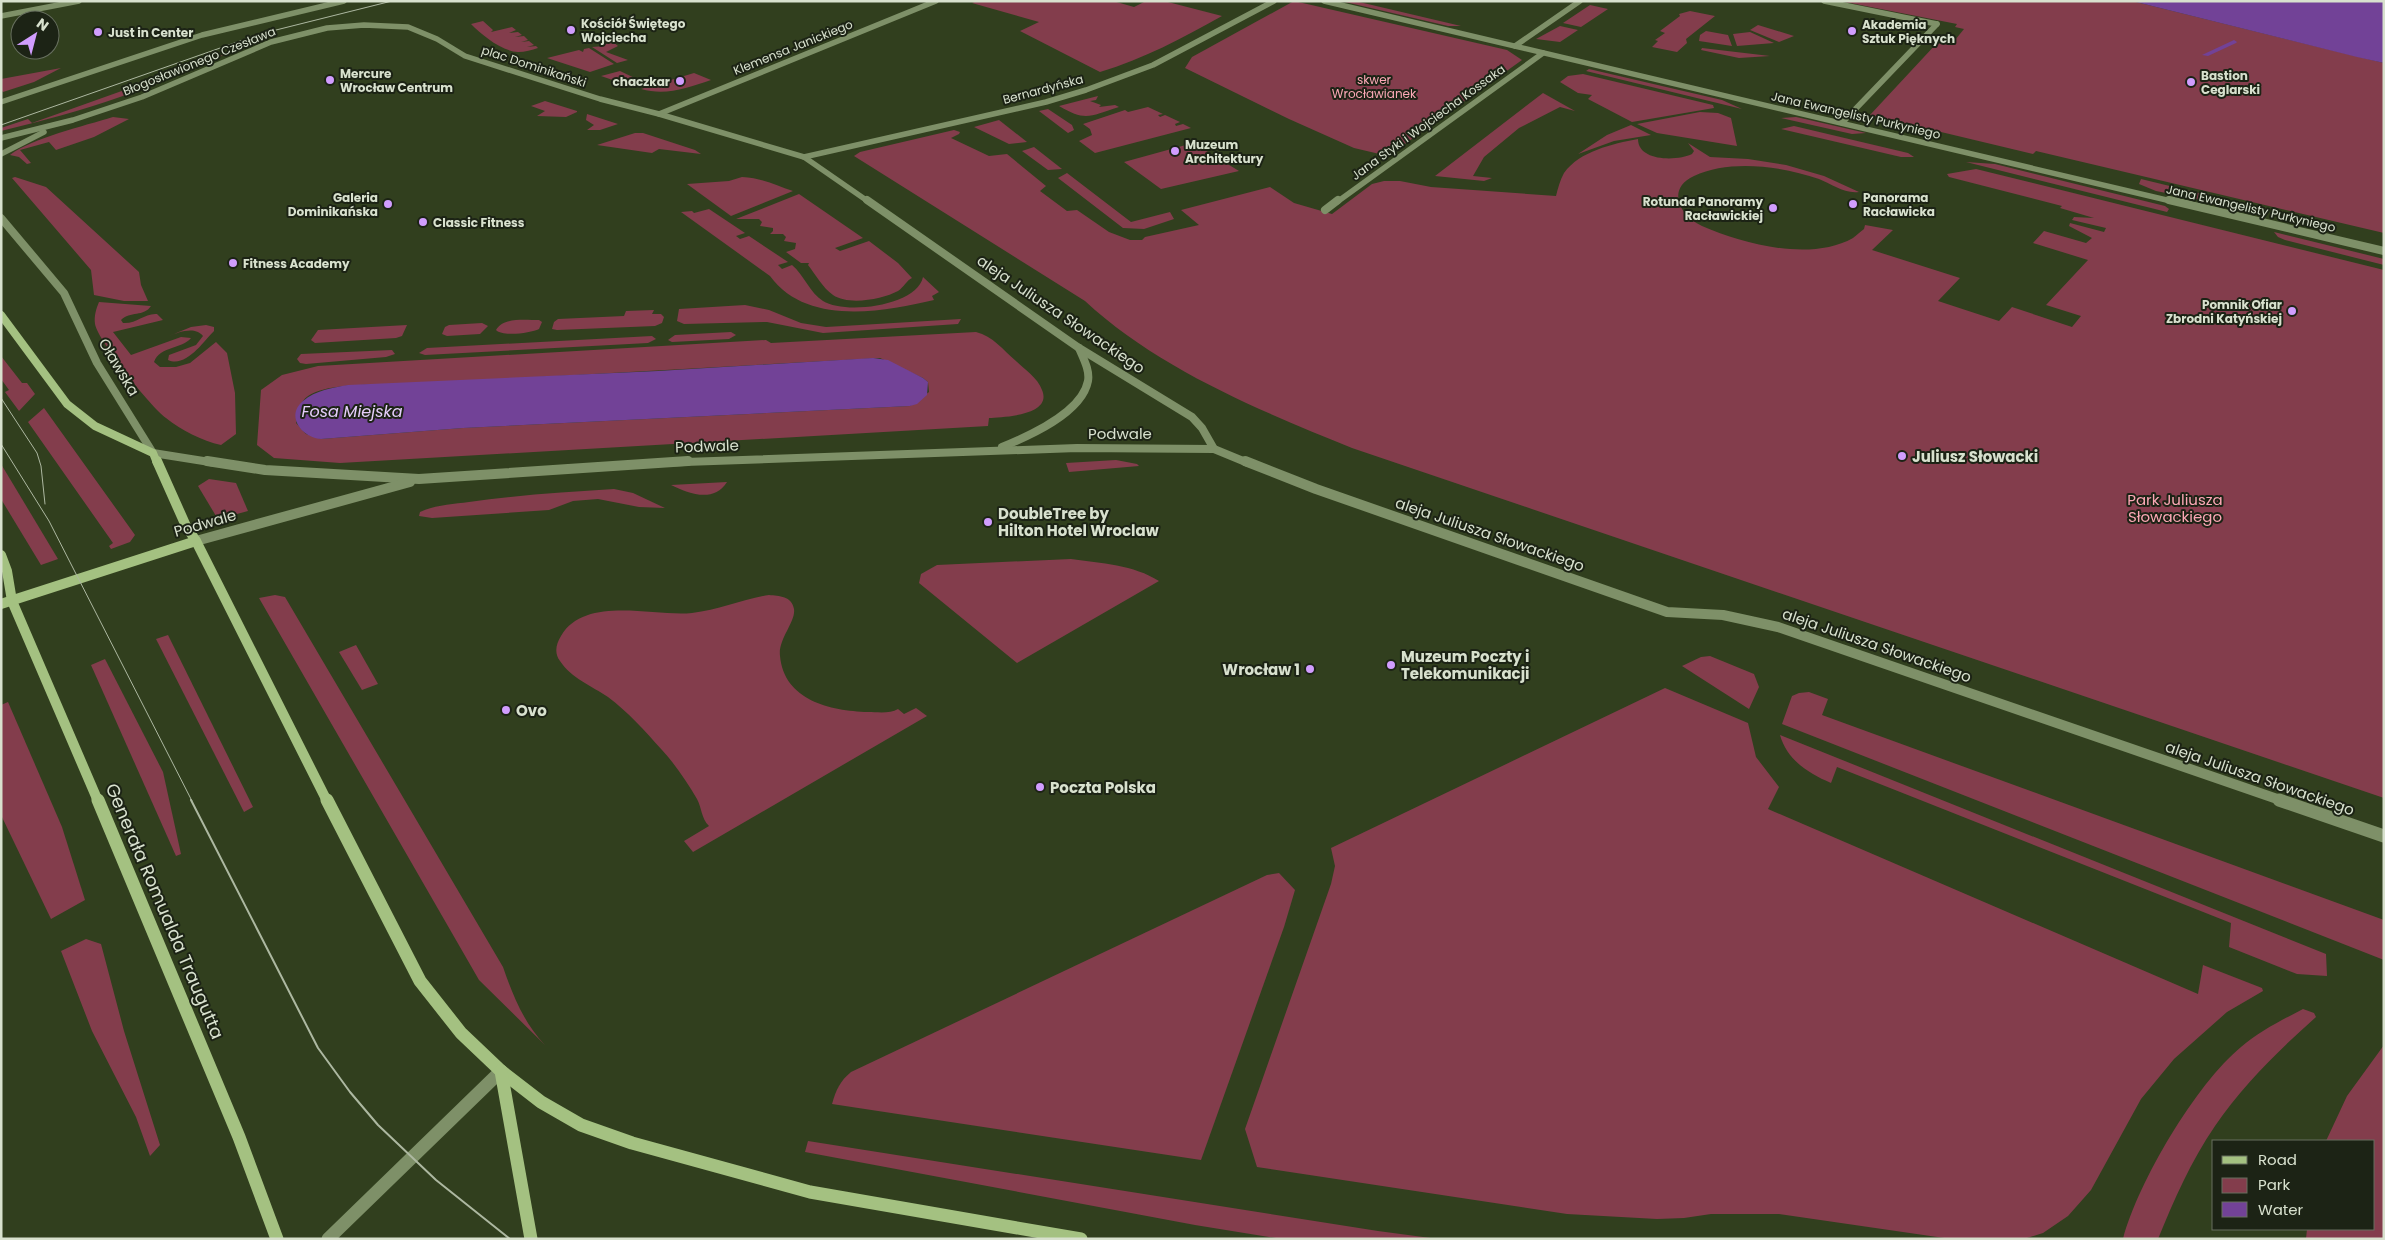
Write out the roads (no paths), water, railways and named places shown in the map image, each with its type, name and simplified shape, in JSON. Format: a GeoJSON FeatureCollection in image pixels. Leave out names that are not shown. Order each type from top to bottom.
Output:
{"type":"FeatureCollection","features":[{"type":"Feature","properties":{"kind":"main road"},"geometry":{"type":"LineString","coordinates":[[1,314],[66,404],[95,426],[153,453]]}},
{"type":"Feature","properties":{"kind":"main road","name":"Oławska"},"geometry":{"type":"LineString","coordinates":[[153,453],[186,526],[196,541]]}},
{"type":"Feature","properties":{"kind":"main road"},"geometry":{"type":"LineString","coordinates":[[196,541],[233,618],[420,980],[461,1033],[500,1071],[541,1102],[581,1125],[650,1148],[810,1192],[1081,1239]]}},
{"type":"Feature","properties":{"kind":"main road","name":"Podwale"},"geometry":{"type":"LineString","coordinates":[[5,601],[196,541]]}},
{"type":"Feature","properties":{"kind":"main road","name":"Generała Romualda Traugutta"},"geometry":{"type":"LineString","coordinates":[[1,555],[7,571],[5,601],[150,921],[239,1137],[277,1239]]}},
{"type":"Feature","properties":{"kind":"main road"},"geometry":{"type":"LineString","coordinates":[[500,1071],[531,1239]]}},
{"type":"Feature","properties":{"kind":"street"},"geometry":{"type":"LineString","coordinates":[[1,16],[79,1]]}},
{"type":"Feature","properties":{"kind":"street","name":"Błogosławionego Czesława"},"geometry":{"type":"LineString","coordinates":[[1,102],[208,33],[344,1]]}},
{"type":"Feature","properties":{"kind":"street","name":"Klemensa Janickiego"},"geometry":{"type":"LineString","coordinates":[[659,114],[936,1]]}},
{"type":"Feature","properties":{"kind":"street","name":"Bernardyńska"},"geometry":{"type":"LineString","coordinates":[[804,157],[1046,102],[1086,90],[1153,65],[1274,1]]}},
{"type":"Feature","properties":{"kind":"street","name":"Jana Ewangelisty Purkyniego"},"geometry":{"type":"LineString","coordinates":[[1324,1],[2384,251]]}},
{"type":"Feature","properties":{"kind":"street"},"geometry":{"type":"LineString","coordinates":[[1515,46],[1580,1]]}},
{"type":"Feature","properties":{"kind":"street"},"geometry":{"type":"LineString","coordinates":[[1824,1],[1937,24],[1842,123]]}},
{"type":"Feature","properties":{"kind":"street","name":"Błogosławionego Czesława"},"geometry":{"type":"LineString","coordinates":[[1,138],[73,120],[142,97],[265,45],[289,37],[354,25],[408,27]]}},
{"type":"Feature","properties":{"kind":"street","name":"plac Dominikański"},"geometry":{"type":"LineString","coordinates":[[408,27],[437,39],[465,56],[600,99],[659,114]]}},
{"type":"Feature","properties":{"kind":"street","name":"Jana Styki i Wojciecha Kossaka"},"geometry":{"type":"LineString","coordinates":[[1325,210],[1543,53]]}},
{"type":"Feature","properties":{"kind":"street"},"geometry":{"type":"LineString","coordinates":[[1,98],[44,88]]}},
{"type":"Feature","properties":{"kind":"street","name":"aleja Juliusza Słowackiego"},"geometry":{"type":"LineString","coordinates":[[659,114],[804,157],[1079,348],[1192,417],[1202,428],[1214,449],[1316,489],[1667,612],[1704,611],[1744,617],[1778,627],[2384,836]]}},
{"type":"Feature","properties":{"kind":"street"},"geometry":{"type":"LineString","coordinates":[[1,154],[73,120]]}},
{"type":"Feature","properties":{"kind":"street","name":"Oławska"},"geometry":{"type":"LineString","coordinates":[[1,218],[64,292],[97,364],[153,453]]}},
{"type":"Feature","properties":{"kind":"street","name":"Podwale"},"geometry":{"type":"LineString","coordinates":[[996,449],[1025,438],[1061,416],[1078,402],[1088,382],[1088,372],[1079,348]]}},
{"type":"Feature","properties":{"kind":"street","name":"Podwale"},"geometry":{"type":"LineString","coordinates":[[153,453],[264,470],[419,479],[643,463],[996,449],[1214,449]]}},
{"type":"Feature","properties":{"kind":"street","name":"Podwale"},"geometry":{"type":"LineString","coordinates":[[196,541],[419,479]]}},
{"type":"Feature","properties":{"kind":"street"},"geometry":{"type":"LineString","coordinates":[[328,1239],[500,1071]]}},
{"type":"Feature","properties":{"kind":"water"},"geometry":{"type":"Polygon","coordinates":[[[2132,1],[2384,1],[2384,63],[2357,57],[2132,1]]]}},
{"type":"Feature","properties":{"kind":"water","name":"Fosa Miejska"},"geometry":{"type":"Polygon","coordinates":[[[873,358],[888,360],[923,378],[928,382],[927,395],[917,404],[910,406],[463,428],[321,439],[308,435],[298,425],[296,419],[298,407],[308,397],[324,390],[348,385],[658,371],[873,358]]]}},
{"type":"Feature","properties":{"kind":"waterway"},"geometry":{"type":"LineString","coordinates":[[2206,55],[2234,42]]}},
{"type":"Feature","properties":{"kind":"tram line"},"geometry":{"type":"LineString","coordinates":[[1,125],[260,34],[392,1]]}},
{"type":"Feature","properties":{"kind":"tram line"},"geometry":{"type":"LineString","coordinates":[[1,398],[37,453],[41,466],[45,504]]}},
{"type":"Feature","properties":{"kind":"tram line"},"geometry":{"type":"LineString","coordinates":[[1,444],[49,521],[192,801]]}},
{"type":"Feature","properties":{"kind":"tram line"},"geometry":{"type":"LineString","coordinates":[[191,800],[318,1048],[350,1092],[378,1125],[436,1180],[510,1239]]}},
{"type":"Feature","properties":{"kind":"place","name":"Kościół Świętego Wojciecha"},"geometry":{"type":"Point","coordinates":[571,30]}},
{"type":"Feature","properties":{"kind":"place","name":"Akademia Sztuk Pięknych"},"geometry":{"type":"Point","coordinates":[1852,31]}},
{"type":"Feature","properties":{"kind":"place","name":"Just in Center"},"geometry":{"type":"Point","coordinates":[98,32]}},
{"type":"Feature","properties":{"kind":"place","name":"Mercure Wrocław Centrum"},"geometry":{"type":"Point","coordinates":[330,80]}},
{"type":"Feature","properties":{"kind":"place","name":"chaczkar"},"geometry":{"type":"Point","coordinates":[680,81]}},
{"type":"Feature","properties":{"kind":"place","name":"Bastion Ceglarski"},"geometry":{"type":"Point","coordinates":[2191,82]}},
{"type":"Feature","properties":{"kind":"place","name":"Muzeum Architektury"},"geometry":{"type":"Point","coordinates":[1175,151]}},
{"type":"Feature","properties":{"kind":"place","name":"Galeria Dominikańska"},"geometry":{"type":"Point","coordinates":[388,204]}},
{"type":"Feature","properties":{"kind":"place","name":"Panorama Racławicka"},"geometry":{"type":"Point","coordinates":[1853,204]}},
{"type":"Feature","properties":{"kind":"place","name":"Rotunda Panoramy Racławickiej"},"geometry":{"type":"Point","coordinates":[1773,208]}},
{"type":"Feature","properties":{"kind":"place","name":"Classic Fitness"},"geometry":{"type":"Point","coordinates":[423,222]}},
{"type":"Feature","properties":{"kind":"place","name":"Fitness Academy"},"geometry":{"type":"Point","coordinates":[233,263]}},
{"type":"Feature","properties":{"kind":"place","name":"Pomnik Ofiar Zbrodni Katyńskiej"},"geometry":{"type":"Point","coordinates":[2292,311]}},
{"type":"Feature","properties":{"kind":"place","name":"Juliusz Słowacki"},"geometry":{"type":"Point","coordinates":[1902,456]}},
{"type":"Feature","properties":{"kind":"place","name":"DoubleTree by Hilton Hotel Wroclaw"},"geometry":{"type":"Point","coordinates":[988,522]}},
{"type":"Feature","properties":{"kind":"place","name":"Muzeum Poczty i Telekomunikacji"},"geometry":{"type":"Point","coordinates":[1391,665]}},
{"type":"Feature","properties":{"kind":"place","name":"Wrocław 1"},"geometry":{"type":"Point","coordinates":[1310,669]}},
{"type":"Feature","properties":{"kind":"place","name":"Ovo"},"geometry":{"type":"Point","coordinates":[506,710]}},
{"type":"Feature","properties":{"kind":"place","name":"Poczta Polska"},"geometry":{"type":"Point","coordinates":[1040,787]}},
{"type":"Feature","properties":{"kind":"park label","name":"skwer Wrocławianek"},"geometry":{"type":"Point","coordinates":[1374,86]}},
{"type":"Feature","properties":{"kind":"park label","name":"Park Juliusza Słowackiego"},"geometry":{"type":"Point","coordinates":[2175,508]}}]}
